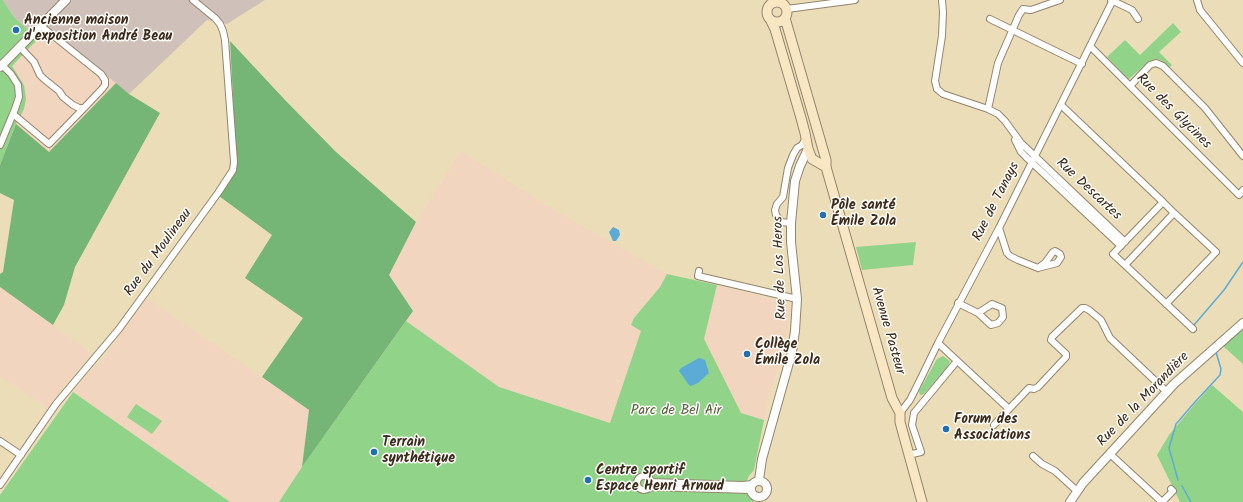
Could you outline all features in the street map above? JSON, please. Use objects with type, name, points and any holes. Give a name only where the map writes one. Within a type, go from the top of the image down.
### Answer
[{"type":"main road","points":[[771,21],[779,22],[786,14],[784,4],[774,1],[767,9],[767,16],[771,21],[787,69],[808,149],[812,159],[826,167]]},
{"type":"main road","name":"Avenue Pasteur","points":[[786,14],[826,160],[826,167],[892,398],[900,413],[900,422],[908,455],[922,502]]},
{"type":"street","points":[[0,145],[13,114],[18,97],[18,85],[11,74],[1,66],[66,0]]},
{"type":"street","name":"Rue du Moulineau","points":[[0,485],[56,404],[119,329],[213,200],[232,170],[234,162],[225,40],[223,31],[215,18],[193,0]]},
{"type":"street","name":"Rue du Moulineau","points":[[200,0],[203,7]]},
{"type":"street","points":[[786,14],[855,0]]},
{"type":"street","points":[[942,0],[942,36],[935,81],[937,89],[943,94],[988,109],[998,114],[1010,128]]},
{"type":"street","points":[[988,109],[998,63],[1019,15],[1023,9],[1031,10],[1060,0]]},
{"type":"street","points":[[1112,0],[1132,10],[1138,18]]},
{"type":"street","name":"Rue de Tanays","points":[[900,413],[913,394],[958,303],[999,228],[1031,162],[1082,64],[1112,0]]},
{"type":"street","points":[[1197,0],[1200,10],[1243,63]]},
{"type":"street","points":[[990,19],[1082,64]]},
{"type":"street","points":[[13,114],[49,144],[102,89],[105,84],[101,74],[41,26]]},
{"type":"street","name":"Rue des Glycines","points":[[1090,46],[1241,192]]},
{"type":"street","points":[[20,47],[34,62],[40,75],[44,79],[73,105],[78,108],[84,108]]},
{"type":"street","points":[[1130,86],[1150,65],[1156,63],[1163,66],[1205,108],[1243,156]]},
{"type":"street","points":[[1061,105],[1216,252],[1166,304]]},
{"type":"street","name":"Rue Descartes","points":[[1010,128],[1021,143],[1123,244]]},
{"type":"street","name":"Rue Descartes","points":[[1010,128],[1021,152],[1123,244]]},
{"type":"street","points":[[791,223],[782,222],[778,219],[775,210],[777,204],[783,197],[788,168],[797,148],[802,145],[808,134],[814,134],[820,141]]},
{"type":"street","name":"Rue de Los Heros","points":[[754,485],[792,352],[796,327],[797,299],[791,242],[791,223],[796,181],[800,166],[808,149]]},
{"type":"street","points":[[800,166],[804,163],[815,161]]},
{"type":"street","points":[[1163,202],[1113,254],[1192,329]]},
{"type":"street","points":[[1125,265],[1174,213]]},
{"type":"street","points":[[999,228],[1007,253],[1018,260],[1038,268]]},
{"type":"street","points":[[699,270],[698,276],[797,299]]},
{"type":"street","points":[[958,303],[978,313]]},
{"type":"street","points":[[994,425],[1029,388],[1034,389],[1038,387],[1066,357],[1066,354],[1051,340],[1052,337],[1082,308],[1089,310],[1101,320],[1110,338],[1167,392]]},
{"type":"street","name":"Rue de la Morandière","points":[[1070,502],[1077,491],[1174,384],[1243,323]]},
{"type":"street","points":[[938,343],[1009,408]]},
{"type":"street","points":[[908,455],[921,452],[912,425],[914,412],[957,361]]},
{"type":"street","points":[[0,441],[21,456]]},
{"type":"street","points":[[1110,454],[1162,502],[1172,491],[1171,489]]},
{"type":"street","points":[[1033,456],[1042,464],[1054,471],[1077,491]]},
{"type":"street","points":[[651,485],[754,485],[762,481],[766,485],[767,490],[765,498],[757,497],[753,494],[754,485]]},
{"type":"shaded area","points":[[3,0],[265,0],[227,24],[207,20],[129,94],[49,28],[38,39],[14,17]]},
{"type":"shaded area","points":[[49,28],[116,83],[49,152],[16,124],[24,109],[24,85],[12,66]]},
{"type":"shaded area","points":[[461,151],[547,206],[667,274],[660,287],[634,318],[631,325],[641,331],[610,423],[499,387],[406,321],[413,310],[389,275],[416,222]]},
{"type":"shaded area","name":"Collège Émile Zola","points":[[717,285],[784,302],[791,308],[782,360],[778,367],[766,406],[768,410],[764,420],[741,413],[704,339]]},
{"type":"shaded area","points":[[0,287],[92,354],[48,408],[0,376]]},
{"type":"shaded area","points":[[147,298],[309,410],[302,467],[279,502],[230,502],[73,392],[96,365],[98,366]]},
{"type":"green space","points":[[0,0],[3,0],[14,17],[38,39],[12,66],[24,85],[26,99],[24,109],[16,124],[0,165]]},
{"type":"green space","points":[[1173,23],[1181,32],[1159,52],[1172,65],[1170,67],[1161,60],[1152,60],[1129,79],[1107,57],[1125,40],[1140,55]]},
{"type":"green space","points":[[230,41],[336,152],[416,222],[389,275],[413,311],[302,467],[309,410],[262,377],[303,318],[245,278],[272,235],[219,196],[237,169]]},
{"type":"green space","points":[[116,83],[129,94],[160,113],[75,267],[64,305],[53,325],[0,287],[0,274],[3,272],[14,200],[0,193],[0,165],[16,124],[49,152]]},
{"type":"green space","points":[[916,242],[913,265],[862,270],[856,247]]},
{"type":"green space","name":"Parc de Bel Air","points":[[667,274],[717,285],[704,339],[741,413],[764,420],[754,470],[749,476],[744,487],[754,502],[279,502],[302,467],[406,321],[499,387],[610,423],[641,331],[631,325],[634,318],[660,287]]},
{"type":"green space","points":[[1243,328],[1243,364],[1223,346]]},
{"type":"green space","points":[[943,356],[950,361],[948,367],[924,394],[920,395],[919,391],[937,359]]},
{"type":"green space","points":[[1212,385],[1243,412],[1243,502],[1180,502],[1157,455],[1169,435]]},
{"type":"green space","points":[[73,392],[230,502],[0,502],[0,495]]},
{"type":"green space","points":[[136,404],[162,421],[152,434],[127,417]]},
{"type":"water","points":[[613,227],[619,230],[620,235],[616,241],[613,241],[609,232]]},
{"type":"water","points":[[699,358],[705,360],[709,373],[698,383],[691,386],[679,371],[681,368]]},
{"type":"waterway","points":[[1194,325],[1224,290],[1243,262]]},
{"type":"waterway","points":[[1178,480],[1169,448],[1176,424],[1220,375],[1221,369],[1216,352]]},
{"type":"waterway","points":[[1182,486],[1191,502]]},
{"type":"place","name":"Ancienne maison d'exposition André Beau","points":[[16,30]]},
{"type":"place","name":"Pôle santé Émile Zola","points":[[823,215]]},
{"type":"place","name":"Collège Émile Zola","points":[[747,354]]},
{"type":"place","name":"Forum des Associations","points":[[946,429]]},
{"type":"place","name":"Terrain synthétique","points":[[374,452]]},
{"type":"place","name":"Centre sportif Espace Henri Arnoud","points":[[588,480]]}]
